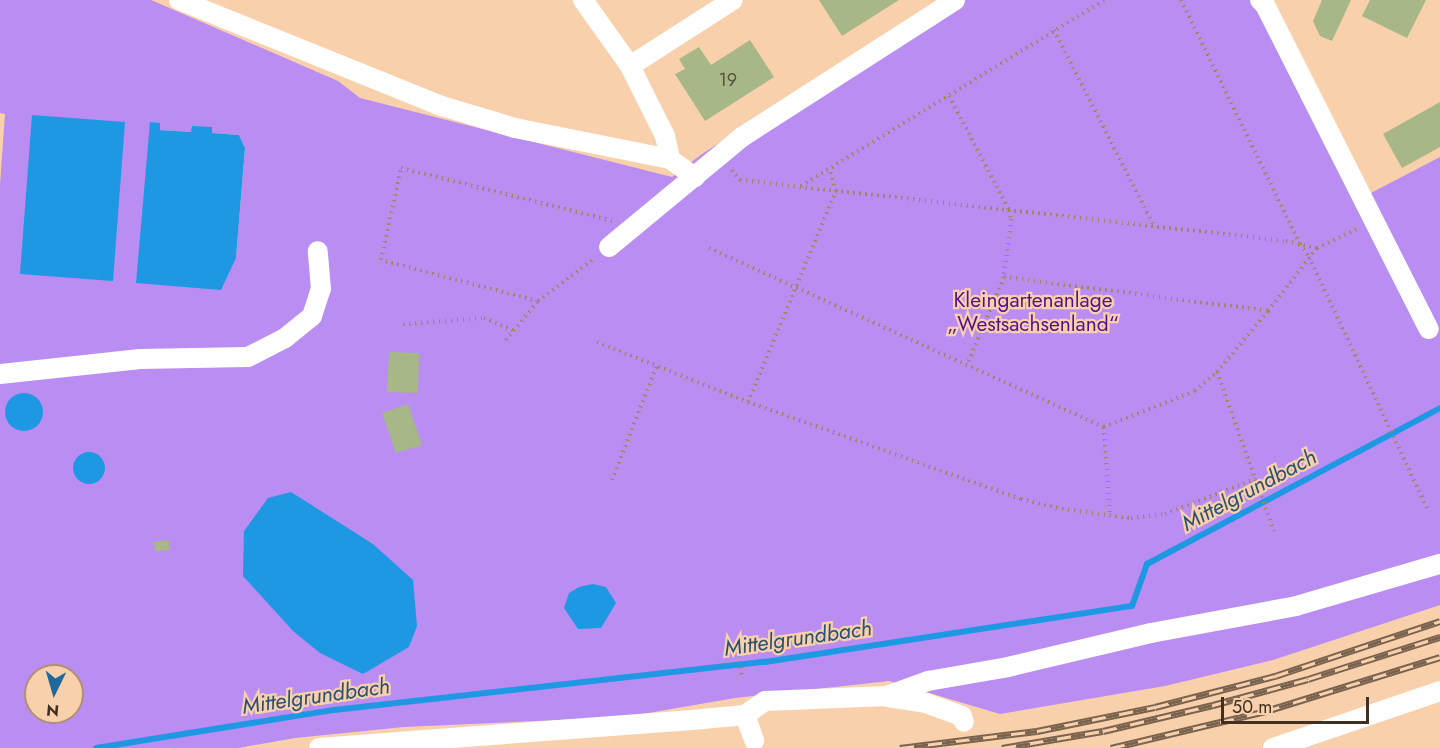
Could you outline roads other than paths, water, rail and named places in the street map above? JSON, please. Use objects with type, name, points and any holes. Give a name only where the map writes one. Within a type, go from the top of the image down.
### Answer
[{"type":"street","points":[[179,0],[442,106],[526,130],[670,159],[695,177]]},
{"type":"street","points":[[583,0],[630,66],[665,136],[670,159]]},
{"type":"street","points":[[630,66],[733,0]]},
{"type":"street","points":[[609,247],[742,137],[955,0]]},
{"type":"street","points":[[1260,0],[1265,5],[1429,329]]},
{"type":"street","points":[[0,374],[140,359],[248,357],[285,338],[312,316],[321,289],[318,251]]},
{"type":"street","points":[[887,696],[928,681],[1008,667],[1151,633],[1296,606],[1440,564]]},
{"type":"street","points":[[1274,748],[1440,692]]},
{"type":"street","points":[[319,748],[607,728],[745,715],[765,701],[887,696],[926,703],[962,716],[964,722]]},
{"type":"street","points":[[745,715],[754,740]]},
{"type":"water","points":[[32,115],[125,122],[113,281],[20,274]]},
{"type":"water","points":[[150,122],[160,123],[160,130],[191,132],[192,126],[212,127],[212,133],[239,135],[245,148],[236,258],[221,290],[136,283]]},
{"type":"water","points":[[24,393],[37,399],[43,412],[37,425],[24,431],[11,425],[5,412],[11,399]]},
{"type":"water","points":[[89,452],[101,456],[105,468],[101,480],[89,484],[77,480],[73,468],[77,456]]},
{"type":"water","points":[[291,492],[373,544],[413,580],[417,626],[409,647],[363,674],[320,653],[293,631],[243,576],[244,531],[268,498]]},
{"type":"water","points":[[593,584],[606,587],[616,603],[601,628],[578,629],[564,608],[569,593],[579,587]]},
{"type":"waterway","name":"Mittelgrundbach","points":[[96,748],[334,710],[765,662],[1132,606],[1147,564],[1440,408]]},
{"type":"railway","points":[[900,748],[1037,731],[1155,707],[1275,676],[1440,621]]},
{"type":"railway","points":[[1002,748],[1103,731],[1213,705],[1308,679],[1440,637]]},
{"type":"railway","points":[[1111,748],[1266,711],[1440,657]]},
{"type":"park label","name":"Kleingartenanlage „Westsachsenland“","points":[[1033,312]]}]
